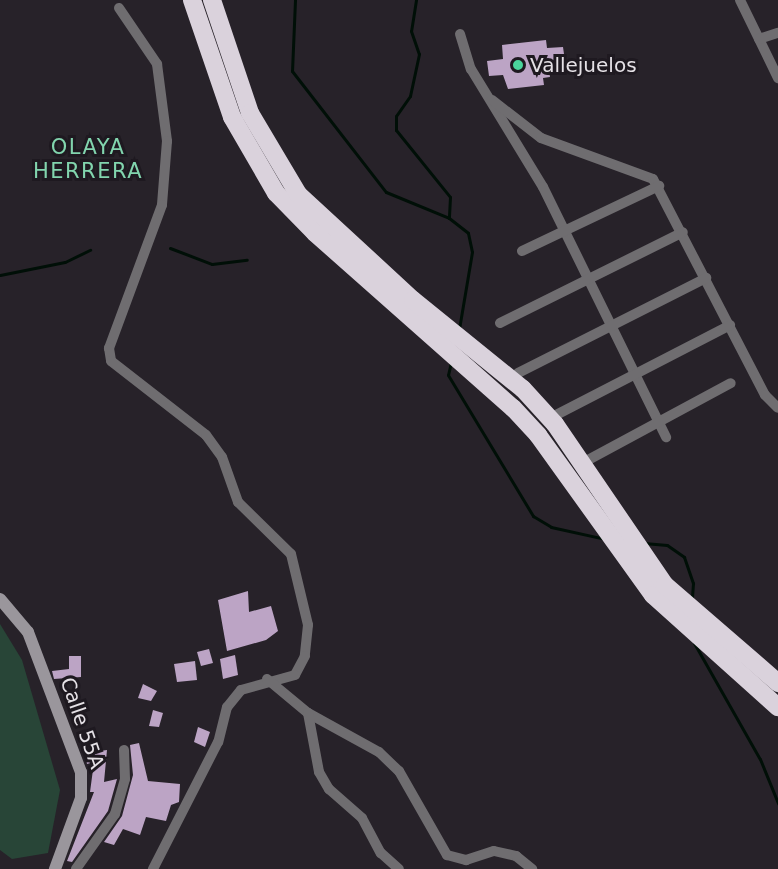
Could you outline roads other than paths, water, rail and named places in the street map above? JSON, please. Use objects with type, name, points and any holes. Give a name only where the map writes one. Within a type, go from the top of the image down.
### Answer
[{"type":"highway","points":[[192,0],[244,144],[276,193],[334,251],[408,303],[541,407],[666,585],[778,707]]},
{"type":"highway","points":[[212,0],[242,94],[280,168],[319,217],[408,303]]},
{"type":"highway","points":[[725,650],[778,683]]},
{"type":"street","points":[[740,0],[778,78]]},
{"type":"street","points":[[119,8],[157,64],[167,141],[162,205],[109,348],[111,362],[206,435],[222,458],[238,502],[291,554],[307,615],[305,656],[295,675],[267,680],[241,690],[227,707],[218,742],[153,869]]},
{"type":"street","points":[[759,39],[778,33]]},
{"type":"street","points":[[460,34],[471,69],[563,231],[666,437]]},
{"type":"street","points":[[489,98],[541,138],[643,172],[659,186],[765,395],[778,408]]},
{"type":"street","points":[[522,251],[659,186]]},
{"type":"street","points":[[500,323],[683,232]]},
{"type":"street","points":[[518,373],[706,278]]},
{"type":"street","points":[[556,415],[730,325]]},
{"type":"street","points":[[588,460],[657,420],[730,383]]},
{"type":"street","name":"Calle 55A","points":[[0,599],[33,641],[81,772],[81,798],[55,869]]},
{"type":"street","points":[[267,680],[308,713],[379,752],[399,771],[447,855],[467,864],[494,851],[516,856],[532,869]]},
{"type":"street","points":[[308,713],[319,772],[328,789],[362,818],[381,853],[399,869]]},
{"type":"street","points":[[76,869],[115,814],[125,779],[124,750]]},
{"type":"waterway","points":[[295,0],[292,71],[386,192],[449,218],[468,233],[472,252],[459,329]]},
{"type":"waterway","points":[[416,0],[411,31],[419,54],[410,96],[396,116],[396,130],[450,197],[449,218]]},
{"type":"waterway","points":[[170,248],[212,264],[247,260]]},
{"type":"waterway","points":[[0,275],[65,262],[90,250]]},
{"type":"waterway","points":[[451,362],[448,375],[533,516],[551,527],[605,539]]},
{"type":"waterway","points":[[644,543],[667,545],[684,557],[693,583],[692,598]]},
{"type":"waterway","points":[[694,643],[760,759],[778,803]]},
{"type":"place","name":"Vallejuelos","points":[[518,65]]},
{"type":"district","name":"OLAYA HERRERA","points":[[88,159]]}]
